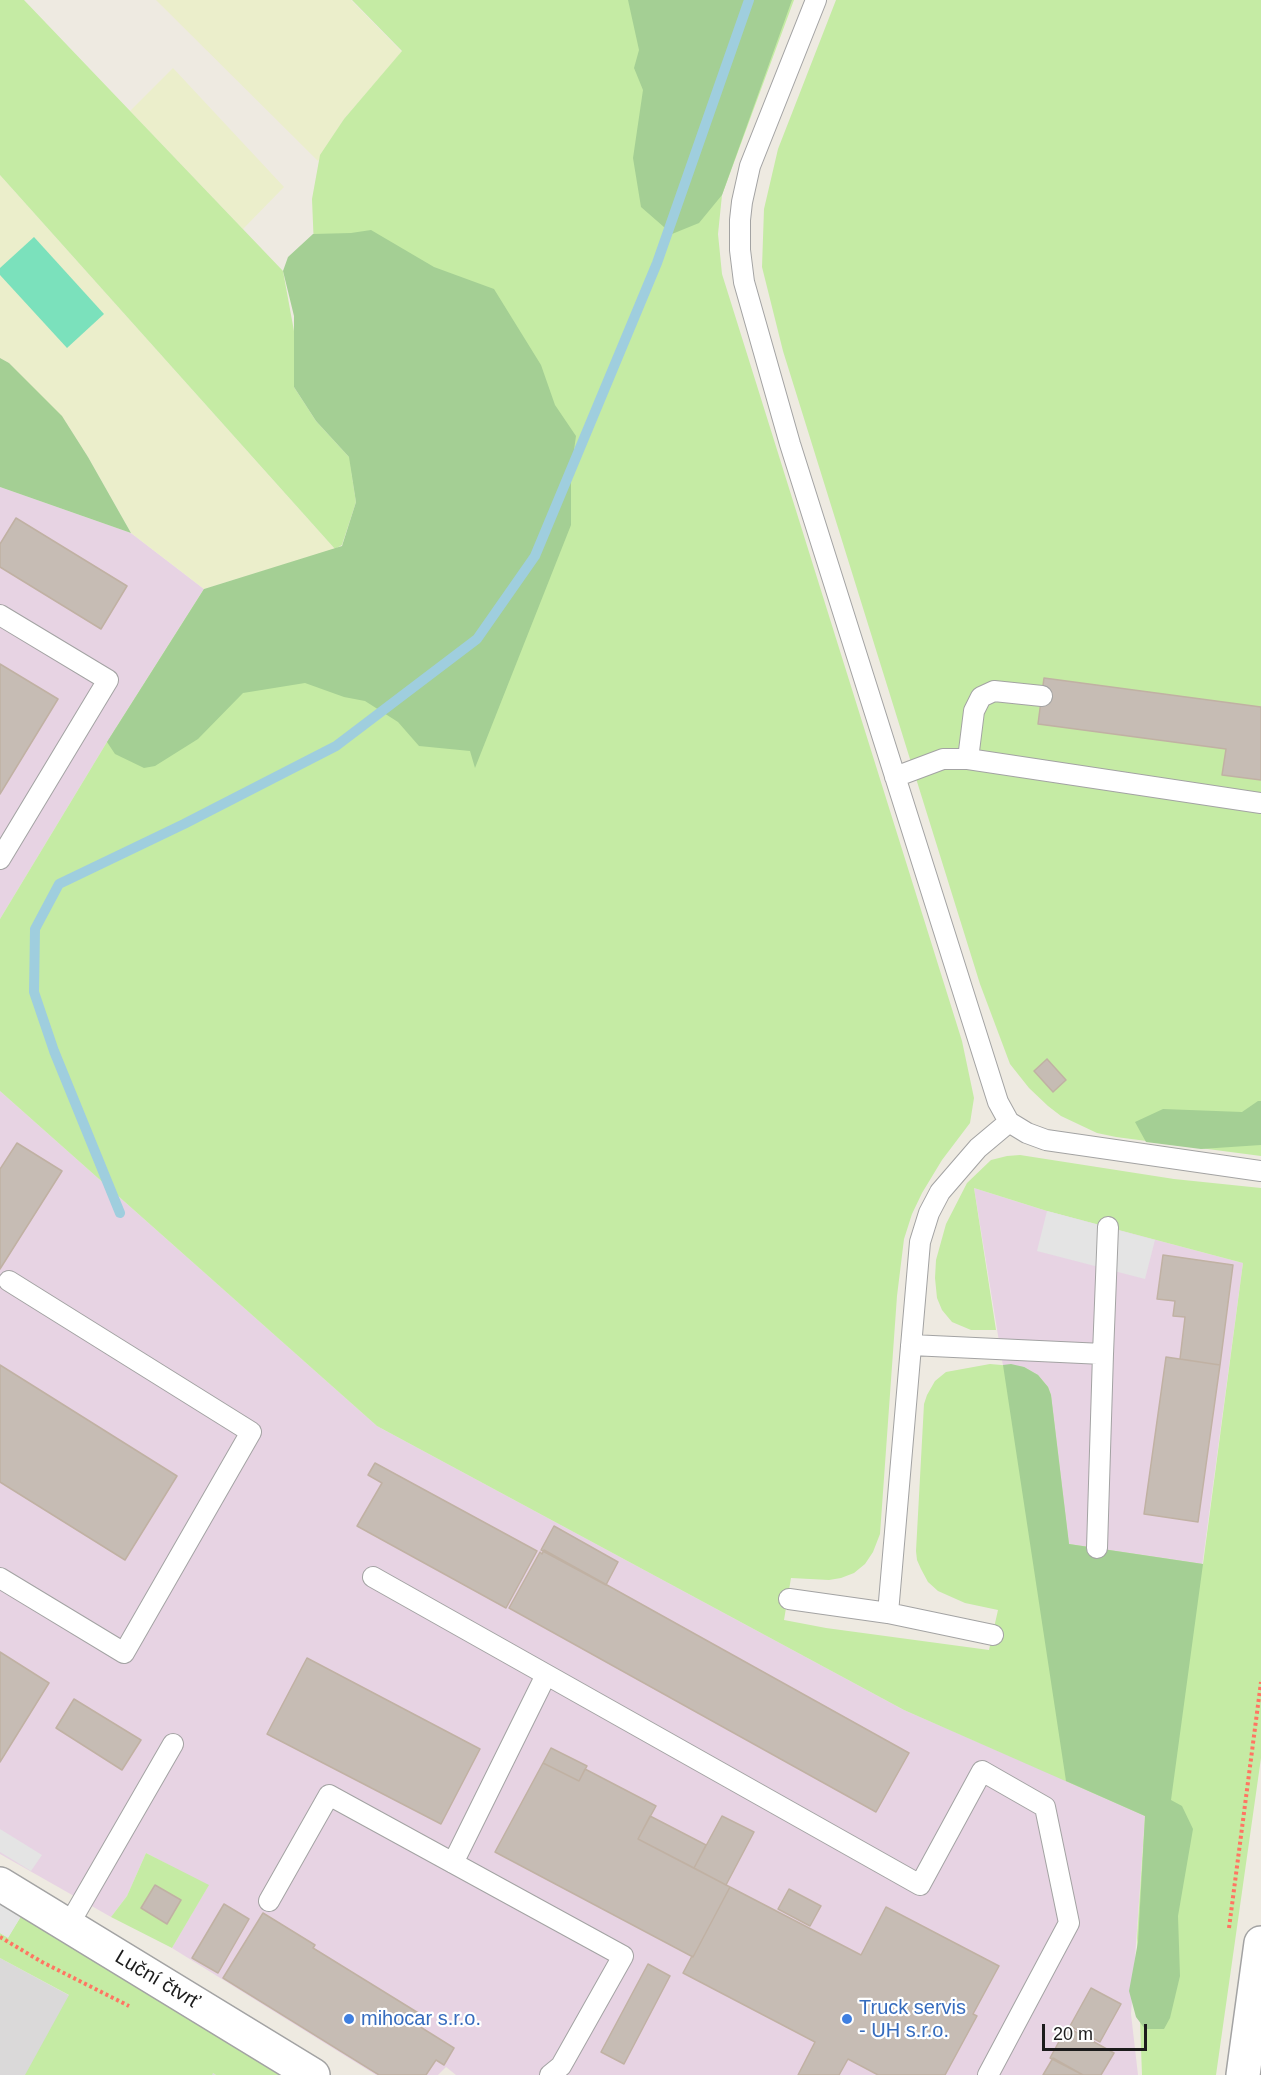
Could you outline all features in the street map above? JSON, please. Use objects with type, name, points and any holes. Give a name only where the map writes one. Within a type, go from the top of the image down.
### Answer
[{"type":"street","name":"Luční čtvrť","points":[[0,1884],[313,2075]]},
{"type":"street","points":[[1243,2075],[1261,1942]]},
{"type":"lane","points":[[816,0],[750,166],[742,202],[740,250],[744,282],[790,444],[998,1102],[1009,1122],[1027,1133],[1046,1140],[1261,1170]]},
{"type":"lane","points":[[0,615],[108,680],[0,859]]},
{"type":"lane","points":[[968,759],[974,711],[981,697],[994,691],[1042,696]]},
{"type":"lane","points":[[895,777],[943,759],[968,759],[1261,803]]},
{"type":"lane","points":[[888,1613],[920,1242],[929,1213],[940,1192],[978,1148],[1009,1122]]},
{"type":"lane","points":[[1096,1548],[1108,1227]]},
{"type":"lane","points":[[0,1578],[124,1653],[251,1432],[9,1281]]},
{"type":"lane","points":[[911,1345],[1103,1354]]},
{"type":"lane","points":[[373,1577],[920,1885],[982,1771],[1045,1807],[1069,1923],[988,2075]]},
{"type":"lane","points":[[789,1599],[888,1613],[993,1635]]},
{"type":"lane","points":[[453,1863],[546,1675]]},
{"type":"lane","points":[[68,1926],[173,1744]]},
{"type":"lane","points":[[269,1901],[329,1795],[623,1956],[562,2072]]},
{"type":"path","points":[[1228,1936],[1261,1682]]},
{"type":"shaded area","points":[[0,487],[131,533],[204,589],[107,742],[0,919]]},
{"type":"shaded area","points":[[0,1091],[377,1426],[904,1710],[1065,1780],[1011,1415],[974,1188],[1047,1211],[1243,1263],[1167,1826],[1145,1817],[1131,2014],[1138,2075],[456,2075],[446,2067],[438,2075],[376,2075],[172,1948],[208,1886],[146,1853],[127,1896],[111,1917],[0,1854]]},
{"type":"shaded area","points":[[1047,1211],[1155,1240],[1145,1279],[1037,1251]]},
{"type":"shaded area","points":[[0,1829],[42,1855],[31,1871],[0,1852]]},
{"type":"shaded area","points":[[0,1899],[23,1913],[8,1938],[0,1933]]},
{"type":"shaded area","points":[[0,1958],[213,2073],[216,2075],[0,2075]]},
{"type":"green space","points":[[0,0],[24,0],[283,271],[296,342],[294,387],[316,421],[349,457],[356,502],[342,545],[335,549],[0,175]]},
{"type":"green space","points":[[156,0],[351,0],[402,52],[344,119],[318,161]]},
{"type":"green space","points":[[352,0],[794,0],[722,195],[718,234],[722,274],[962,1041],[974,1098],[970,1123],[942,1160],[922,1193],[904,1239],[897,1296],[880,1534],[865,1564],[854,1573],[829,1580],[791,1578],[784,1620],[826,1628],[989,1650],[998,1610],[965,1603],[938,1591],[928,1582],[917,1560],[916,1551],[924,1404],[927,1395],[935,1381],[946,1372],[990,1364],[1024,1367],[1038,1375],[1048,1387],[1051,1395],[1069,1544],[1203,1564],[1243,1263],[1047,1211],[974,1188],[996,1330],[971,1330],[952,1322],[942,1310],[937,1298],[936,1260],[946,1224],[967,1183],[991,1160],[1007,1156],[1020,1155],[1174,1179],[1261,1188],[1261,1758],[1216,2075],[1142,2075],[1137,1938],[1145,1816],[904,1710],[377,1426],[0,1091],[0,919],[107,742],[204,589],[276,588],[364,547],[314,248],[312,199],[320,155],[344,119],[402,51]]},
{"type":"green space","points":[[628,0],[792,0],[722,195],[699,223],[672,234],[641,207],[633,158],[643,90],[634,68],[639,50]]},
{"type":"green space","points":[[836,0],[1261,0],[1261,1156],[1116,1137],[1097,1133],[1061,1116],[1029,1088],[1010,1064],[980,984],[783,351],[762,267],[764,209],[778,149]]},
{"type":"green space","points":[[173,68],[284,187],[243,229],[130,111]]},
{"type":"green space","points":[[0,175],[335,549],[204,589],[131,533],[65,421],[9,363],[0,358]]},
{"type":"green space","points":[[371,230],[434,267],[494,289],[541,365],[555,405],[576,436],[571,471],[571,525],[475,768],[470,751],[419,746],[398,722],[365,701],[344,697],[305,683],[243,693],[198,739],[155,766],[144,768],[115,754],[107,742],[204,589],[342,546],[356,502],[349,457],[316,421],[294,387],[294,316],[283,271],[288,257],[313,234]]},
{"type":"green space","points":[[34,237],[104,314],[67,348],[0,275],[0,268]]},
{"type":"green space","points":[[0,358],[9,363],[62,416],[131,533],[0,487]]},
{"type":"green space","points":[[1261,1101],[1261,1145],[1201,1149],[1146,1142],[1135,1122],[1163,1109],[1242,1112]]},
{"type":"green space","points":[[1003,1365],[1024,1367],[1038,1375],[1048,1387],[1051,1395],[1069,1544],[1203,1564],[1171,1800],[1182,1806],[1193,1829],[1178,1916],[1180,1976],[1170,2018],[1164,2029],[1145,2029],[1136,2017],[1129,1991],[1138,1942],[1145,1816],[1066,1781]]},
{"type":"green space","points":[[146,1853],[209,1885],[172,1948],[111,1917],[127,1896]]},
{"type":"green space","points":[[23,1913],[281,2075],[216,2075],[213,2073],[212,2075],[25,2075],[69,1995],[0,1958],[0,1933],[8,1937]]},
{"type":"building","points":[[16,518],[127,586],[101,629],[0,567],[0,544]]},
{"type":"building","points":[[0,664],[58,699],[0,794]]},
{"type":"building","points":[[1044,678],[1261,707],[1261,780],[1222,775],[1226,749],[1038,724]]},
{"type":"building","points":[[1047,1059],[1066,1080],[1053,1092],[1034,1071]]},
{"type":"building","points":[[17,1143],[62,1171],[0,1269],[0,1169]]},
{"type":"building","points":[[1163,1255],[1233,1265],[1220,1365],[1180,1359],[1185,1317],[1173,1316],[1175,1301],[1157,1299]]},
{"type":"building","points":[[1166,1357],[1220,1365],[1198,1522],[1144,1514]]},
{"type":"building","points":[[0,1365],[177,1476],[125,1560],[0,1482]]},
{"type":"building","points":[[375,1463],[537,1551],[506,1608],[357,1526],[382,1483],[368,1475]]},
{"type":"building","points":[[554,1526],[618,1562],[606,1585],[541,1550]]},
{"type":"building","points":[[544,1550],[909,1753],[876,1812],[509,1608],[540,1552],[542,1554]]},
{"type":"building","points":[[0,1652],[49,1683],[0,1762]]},
{"type":"building","points":[[307,1658],[480,1749],[441,1824],[267,1734]]},
{"type":"building","points":[[74,1699],[141,1740],[122,1770],[56,1728]]},
{"type":"building","points":[[551,1748],[587,1766],[579,1781],[543,1763]]},
{"type":"building","points":[[543,1763],[579,1781],[585,1769],[656,1806],[638,1839],[730,1887],[693,1957],[495,1852]]},
{"type":"building","points":[[650,1816],[706,1845],[694,1868],[638,1839]]},
{"type":"building","points":[[722,1816],[754,1832],[726,1885],[694,1868]]},
{"type":"building","points":[[155,1885],[181,1900],[167,1924],[141,1908]]},
{"type":"building","points":[[730,1887],[861,1955],[886,1907],[999,1966],[973,2014],[977,2016],[945,2075],[878,2075],[848,2059],[839,2075],[798,2075],[815,2042],[683,1973]]},
{"type":"building","points":[[789,1889],[821,1906],[810,1926],[778,1909]]},
{"type":"building","points":[[224,1904],[249,1919],[218,1973],[192,1958]]},
{"type":"building","points":[[263,1913],[315,1945],[313,1948],[420,2014],[414,2023],[454,2048],[444,2065],[436,2060],[426,2075],[379,2075],[223,1978]]},
{"type":"building","points":[[648,1964],[670,1976],[624,2064],[601,2052]]},
{"type":"building","points":[[1091,1988],[1121,2004],[1100,2042],[1070,2026]]},
{"type":"building","points":[[1067,2027],[1114,2053],[1101,2075],[1083,2075],[1050,2058]]},
{"type":"building","points":[[1053,2058],[1083,2075],[1043,2075]]},
{"type":"waterway","points":[[120,1213],[54,1051],[34,992],[35,929],[59,884],[184,824],[336,746],[477,639],[535,556],[657,263],[749,0]]},
{"type":"place","name":"mihocar s.r.o.","points":[[349,2019]]},
{"type":"place","name":"Truck servis - UH s.r.o.","points":[[847,2019]]}]
